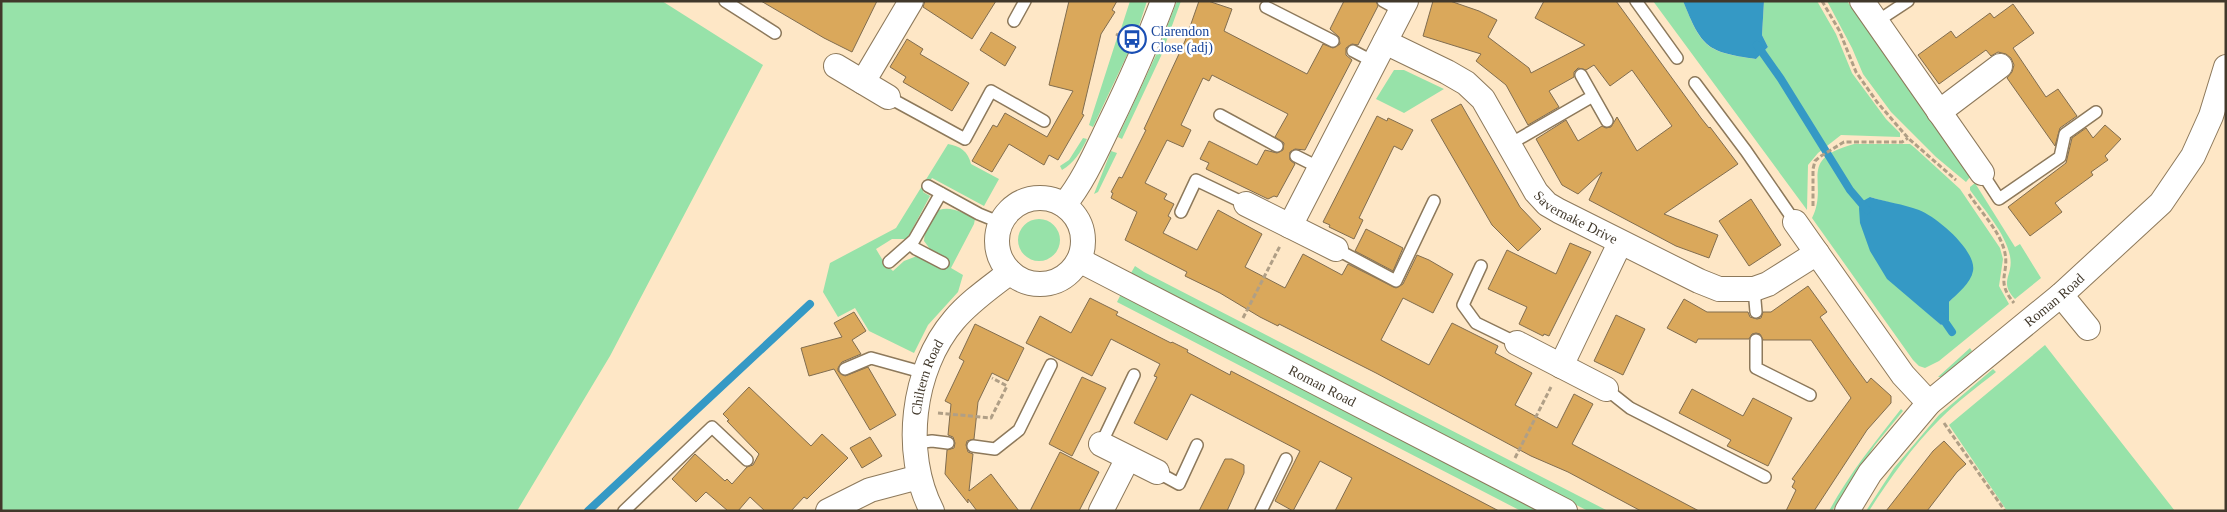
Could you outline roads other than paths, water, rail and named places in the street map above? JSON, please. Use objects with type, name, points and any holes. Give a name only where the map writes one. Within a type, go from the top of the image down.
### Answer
[{"type":"street","points":[[863,82],[912,1]]},
{"type":"street","points":[[1064,205],[1074,192],[1103,138],[1135,70],[1163,1]]},
{"type":"street","points":[[1862,1],[1939,112],[1973,181]]},
{"type":"street","points":[[1290,226],[1380,52],[1397,4]]},
{"type":"street","name":"Savernake Drive","points":[[1380,52],[1466,83],[1483,99],[1536,192],[1548,204],[1620,243],[1719,289],[1755,301],[1768,284],[1817,253]]},
{"type":"street","points":[[836,66],[888,97]]},
{"type":"street","points":[[1939,112],[2000,66]]},
{"type":"street","name":"Roman Road","points":[[1847,511],[1870,473],[1929,403],[2062,295],[2161,202],[2194,156],[2211,116],[2226,67]]},
{"type":"street","points":[[1037,198],[1051,200],[1064,205],[1074,214],[1080,225],[1083,237],[1079,260],[1070,273],[1059,280],[1046,284],[1033,284],[1020,280],[1001,261],[997,247],[997,233],[1001,223],[1011,209],[1023,202],[1037,198]]},
{"type":"street","points":[[1246,204],[1336,249]]},
{"type":"street","points":[[1795,222],[1903,375],[1929,403]]},
{"type":"street","points":[[1561,366],[1620,243]]},
{"type":"street","name":"Roman Road","points":[[1079,260],[1565,511]]},
{"type":"street","name":"Chiltern Road","points":[[932,511],[919,477],[914,443],[915,411],[925,374],[933,355],[954,320],[1010,272]]},
{"type":"street","points":[[2062,295],[2088,328]]},
{"type":"street","points":[[1517,343],[1606,389]]},
{"type":"street","points":[[1101,444],[1157,472]]},
{"type":"street","points":[[1101,511],[1128,458]]},
{"type":"street","points":[[828,511],[870,490],[919,477]]},
{"type":"lane","points":[[725,1],[775,33]]},
{"type":"lane","points":[[1014,21],[1025,1]]},
{"type":"lane","points":[[1636,1],[1677,58]]},
{"type":"lane","points":[[1876,22],[1908,1]]},
{"type":"lane","points":[[1266,7],[1333,41]]},
{"type":"lane","points":[[1353,51],[1380,52]]},
{"type":"lane","points":[[1581,75],[1607,121]]},
{"type":"lane","points":[[1695,82],[1795,222]]},
{"type":"lane","points":[[888,97],[965,139],[991,91],[1044,120]]},
{"type":"lane","points":[[1510,144],[1593,96]]},
{"type":"lane","points":[[1973,181],[1999,199],[2060,157],[2065,134],[2096,112]]},
{"type":"lane","points":[[1220,115],[1277,146]]},
{"type":"lane","points":[[1296,156],[1320,168]]},
{"type":"lane","points":[[1180,212],[1196,180],[1246,204]]},
{"type":"lane","points":[[928,186],[979,214],[1001,223]]},
{"type":"lane","points":[[889,262],[910,244],[941,193]]},
{"type":"lane","points":[[1336,249],[1396,280],[1434,201]]},
{"type":"lane","points":[[910,244],[943,263]]},
{"type":"lane","points":[[1481,266],[1463,305],[1476,323],[1517,343]]},
{"type":"lane","points":[[1756,340],[1756,368],[1810,395]]},
{"type":"lane","points":[[845,370],[871,358],[925,374]]},
{"type":"lane","points":[[973,446],[995,449],[1019,430],[1051,365]]},
{"type":"lane","points":[[1101,444],[1134,375]]},
{"type":"lane","points":[[1606,389],[1630,408],[1765,477]]},
{"type":"lane","points":[[624,511],[712,427],[747,460]]},
{"type":"lane","points":[[914,443],[932,441],[948,443]]},
{"type":"lane","points":[[1157,472],[1179,484],[1197,445]]},
{"type":"lane","points":[[1261,511],[1286,459]]},
{"type":"water","points":[[1683,1],[1764,1],[1762,35],[1768,47],[1756,59],[1716,50],[1702,38]]},
{"type":"water","points":[[1870,197],[1913,208],[1927,214],[1945,227],[1969,254],[1973,263],[1972,275],[1970,280],[1949,302],[1949,320],[1941,325],[1887,279],[1870,251],[1860,223],[1859,208],[1861,202]]},
{"type":"waterway","points":[[1757,45],[1781,79],[1850,190],[1867,210]]},
{"type":"waterway","points":[[588,511],[810,304]]},
{"type":"waterway","points":[[1941,316],[1952,332]]},
{"type":"place","name":"Clarendon Close (adj)","points":[[1132,39]]}]
